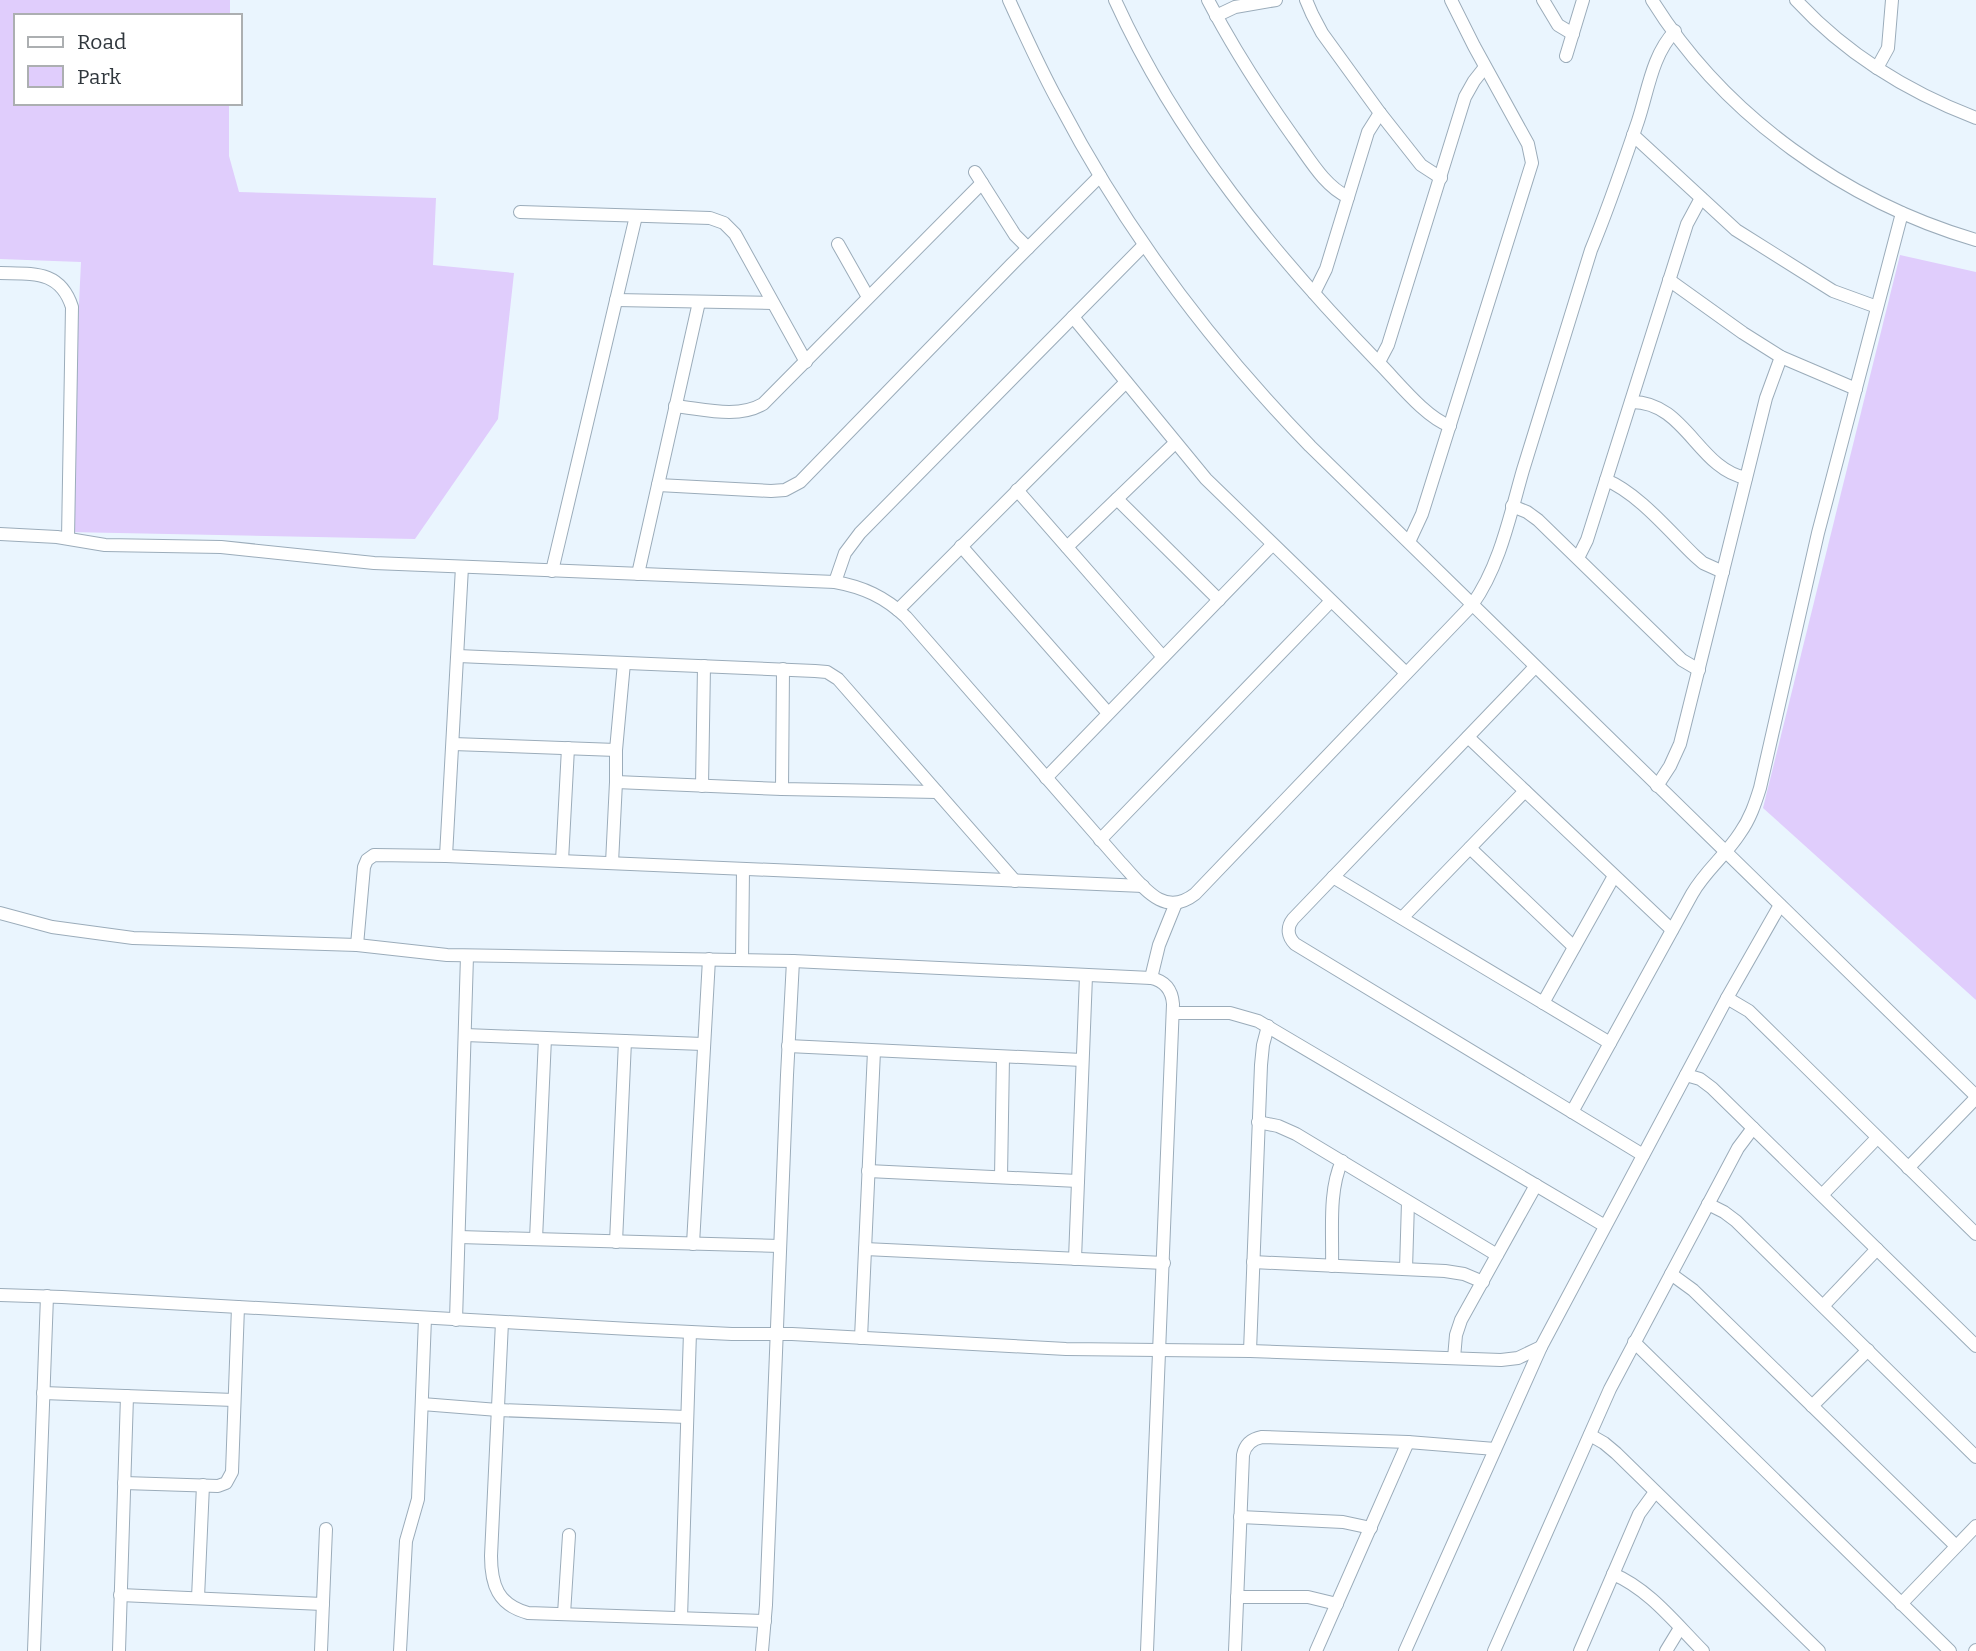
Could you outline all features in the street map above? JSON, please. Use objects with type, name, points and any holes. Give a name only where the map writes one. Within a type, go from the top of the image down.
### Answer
[{"type":"street","points":[[1009,0],[1053,93],[1100,176],[1144,245],[1204,327],[1255,388],[1310,446],[1976,1098],[1908,1168]]},
{"type":"street","points":[[1115,0],[1166,96],[1210,164],[1253,221],[1314,293],[1379,362],[1432,416],[1450,426]]},
{"type":"street","points":[[1208,0],[1251,76],[1301,147],[1329,183],[1348,197]]},
{"type":"street","points":[[1216,16],[1231,9],[1276,0]]},
{"type":"street","points":[[1306,0],[1322,33],[1380,113],[1421,164],[1441,178]]},
{"type":"street","points":[[1409,542],[1422,514],[1532,163],[1528,144],[1451,0]]},
{"type":"street","points":[[1543,0],[1554,20],[1562,29],[1573,34]]},
{"type":"street","points":[[1566,56],[1583,0]]},
{"type":"street","points":[[1652,0],[1686,47],[1722,88],[1782,141],[1850,187],[1932,225],[1976,240]]},
{"type":"street","points":[[1796,0],[1836,38],[1877,68],[1933,100],[1976,118]]},
{"type":"street","points":[[1877,68],[1888,48],[1892,0]]},
{"type":"street","points":[[0,534],[68,538],[105,545],[214,546],[344,561],[835,582],[870,592],[898,610],[1143,886],[1157,899],[1167,903],[1184,901],[1195,894],[1472,605],[1485,585],[1492,570],[1591,250],[1603,225],[1657,59],[1664,44],[1675,31]]},
{"type":"street","points":[[1379,362],[1388,345],[1465,97],[1485,66]]},
{"type":"street","points":[[1314,293],[1326,269],[1368,132],[1380,113]]},
{"type":"street","points":[[1633,135],[1736,230],[1818,283],[1877,307]]},
{"type":"street","points":[[658,485],[771,491],[785,490],[795,485],[1100,176]]},
{"type":"street","points":[[676,406],[729,412],[748,411],[770,399],[979,178],[1015,235],[1028,248]]},
{"type":"street","points":[[1578,558],[1587,540],[1690,217],[1701,198]]},
{"type":"street","points":[[520,212],[710,218],[724,223],[735,234],[806,362]]},
{"type":"street","points":[[1572,1112],[1699,883],[1744,827],[1757,798],[1818,533],[1902,212]]},
{"type":"street","points":[[552,571],[636,216]]},
{"type":"street","points":[[838,244],[868,296]]},
{"type":"street","points":[[835,582],[845,553],[860,533],[1144,245]]},
{"type":"street","points":[[0,273],[47,276],[63,289],[72,307],[68,538]]},
{"type":"street","points":[[1670,280],[1781,357],[1856,389]]},
{"type":"street","points":[[616,300],[772,303]]},
{"type":"street","points":[[638,575],[699,302]]},
{"type":"street","points":[[1073,317],[1175,443],[1227,501],[1406,673]]},
{"type":"street","points":[[1657,786],[1680,744],[1768,391],[1781,357]]},
{"type":"street","points":[[898,610],[1126,382]]},
{"type":"street","points":[[1631,402],[1651,404],[1663,410],[1721,466],[1732,474],[1746,478]]},
{"type":"street","points":[[1067,547],[1175,443]]},
{"type":"street","points":[[1606,480],[1632,495],[1703,563],[1723,572]]},
{"type":"street","points":[[1017,490],[1163,657]]},
{"type":"street","points":[[1117,499],[1219,600]]},
{"type":"street","points":[[1512,506],[1533,516],[1682,660],[1699,670]]},
{"type":"street","points":[[1046,778],[1272,545]]},
{"type":"street","points":[[961,546],[1108,713]]},
{"type":"street","points":[[446,856],[462,567]]},
{"type":"street","points":[[1100,840],[1331,601]]},
{"type":"street","points":[[458,656],[827,673],[838,679],[1015,880]]},
{"type":"street","points":[[612,863],[616,750],[624,663]]},
{"type":"street","points":[[702,786],[704,666]]},
{"type":"street","points":[[1535,667],[1290,922],[1289,934],[1295,944],[1643,1156]]},
{"type":"street","points":[[782,789],[783,669]]},
{"type":"street","points":[[1468,737],[1672,930]]},
{"type":"street","points":[[453,744],[616,750]]},
{"type":"street","points":[[562,861],[568,748]]},
{"type":"street","points":[[616,782],[937,792]]},
{"type":"street","points":[[1402,918],[1525,791]]},
{"type":"street","points":[[1470,848],[1574,947]]},
{"type":"street","points":[[357,945],[361,881],[369,856],[374,855],[1143,886]]},
{"type":"street","points":[[742,960],[743,869]]},
{"type":"street","points":[[1544,1003],[1614,876]]},
{"type":"street","points":[[1333,877],[1610,1043]]},
{"type":"street","points":[[1151,978],[1164,928],[1176,903]]},
{"type":"street","points":[[1405,1651],[1541,1347],[1727,998],[1780,905]]},
{"type":"street","points":[[0,913],[52,928],[122,937],[357,945],[467,956],[793,961],[1151,978],[1163,983],[1170,990],[1173,1013],[1147,1651]]},
{"type":"street","points":[[456,1320],[467,956]]},
{"type":"street","points":[[693,1244],[709,960]]},
{"type":"street","points":[[762,1651],[793,961]]},
{"type":"street","points":[[1075,1259],[1086,976]]},
{"type":"street","points":[[1727,998],[1749,1011],[1976,1234]]},
{"type":"street","points":[[1173,1013],[1239,1014],[1268,1026],[1605,1226]]},
{"type":"street","points":[[1250,1351],[1261,1055],[1268,1026]]},
{"type":"street","points":[[465,1035],[703,1044]]},
{"type":"street","points":[[536,1239],[545,1038]]},
{"type":"street","points":[[616,1242],[625,1041]]},
{"type":"street","points":[[788,1046],[1082,1060]]},
{"type":"street","points":[[861,1338],[874,1051]]},
{"type":"street","points":[[1001,1177],[1003,1056]]},
{"type":"street","points":[[1686,1074],[1706,1083],[1976,1346]]},
{"type":"street","points":[[1258,1122],[1288,1130],[1497,1255]]},
{"type":"street","points":[[1494,1651],[1610,1389],[1738,1148],[1753,1128]]},
{"type":"street","points":[[1822,1195],[1877,1138]]},
{"type":"street","points":[[1332,1266],[1334,1191],[1342,1161]]},
{"type":"street","points":[[869,1171],[1078,1181]]},
{"type":"street","points":[[1454,1358],[1458,1328],[1536,1185]]},
{"type":"street","points":[[1406,1269],[1408,1202]]},
{"type":"street","points":[[1708,1204],[1737,1221],[1976,1457]]},
{"type":"street","points":[[459,1237],[780,1246]]},
{"type":"street","points":[[865,1249],[1164,1263]]},
{"type":"street","points":[[1823,1306],[1877,1249]]},
{"type":"street","points":[[1253,1262],[1455,1272],[1483,1282]]},
{"type":"street","points":[[1671,1275],[1693,1290],[1956,1546]]},
{"type":"street","points":[[0,1295],[1066,1349],[1250,1351],[1510,1360],[1526,1356],[1541,1347]]},
{"type":"street","points":[[34,1651],[47,1296]]},
{"type":"street","points":[[124,1483],[222,1485],[231,1476],[238,1307]]},
{"type":"street","points":[[400,1651],[406,1541],[418,1499],[425,1318]]},
{"type":"street","points":[[502,1322],[491,1556],[493,1582],[500,1597],[520,1611],[765,1621]]},
{"type":"street","points":[[681,1618],[690,1332]]},
{"type":"street","points":[[1634,1342],[1950,1651]]},
{"type":"street","points":[[1812,1406],[1868,1350]]},
{"type":"street","points":[[43,1393],[234,1400]]},
{"type":"street","points":[[118,1651],[127,1396]]},
{"type":"street","points":[[422,1404],[498,1410],[687,1417]]},
{"type":"street","points":[[1590,1435],[1611,1447],[1819,1651]]},
{"type":"street","points":[[1235,1651],[1242,1455],[1247,1444],[1262,1437],[1408,1443],[1495,1450]]},
{"type":"street","points":[[1316,1651],[1408,1443]]},
{"type":"street","points":[[198,1598],[203,1485]]},
{"type":"street","points":[[1580,1651],[1639,1514],[1655,1492]]},
{"type":"street","points":[[1240,1517],[1350,1522],[1370,1528]]},
{"type":"street","points":[[1901,1604],[1976,1526]]},
{"type":"street","points":[[321,1651],[326,1529]]},
{"type":"street","points":[[564,1614],[569,1535]]},
{"type":"street","points":[[1613,1574],[1642,1591],[1703,1651]]},
{"type":"street","points":[[120,1595],[323,1604]]},
{"type":"street","points":[[1237,1597],[1308,1597],[1337,1604]]},
{"type":"street","points":[[1666,1651],[1680,1628]]},
{"type":"green space","points":[[0,0],[230,0],[230,14],[14,14],[14,105],[229,105],[229,156],[239,192],[436,198],[433,265],[514,273],[498,419],[415,539],[68,532],[81,262],[0,259]]},
{"type":"green space","points":[[1900,255],[1976,272],[1976,1000],[1763,808]]}]
